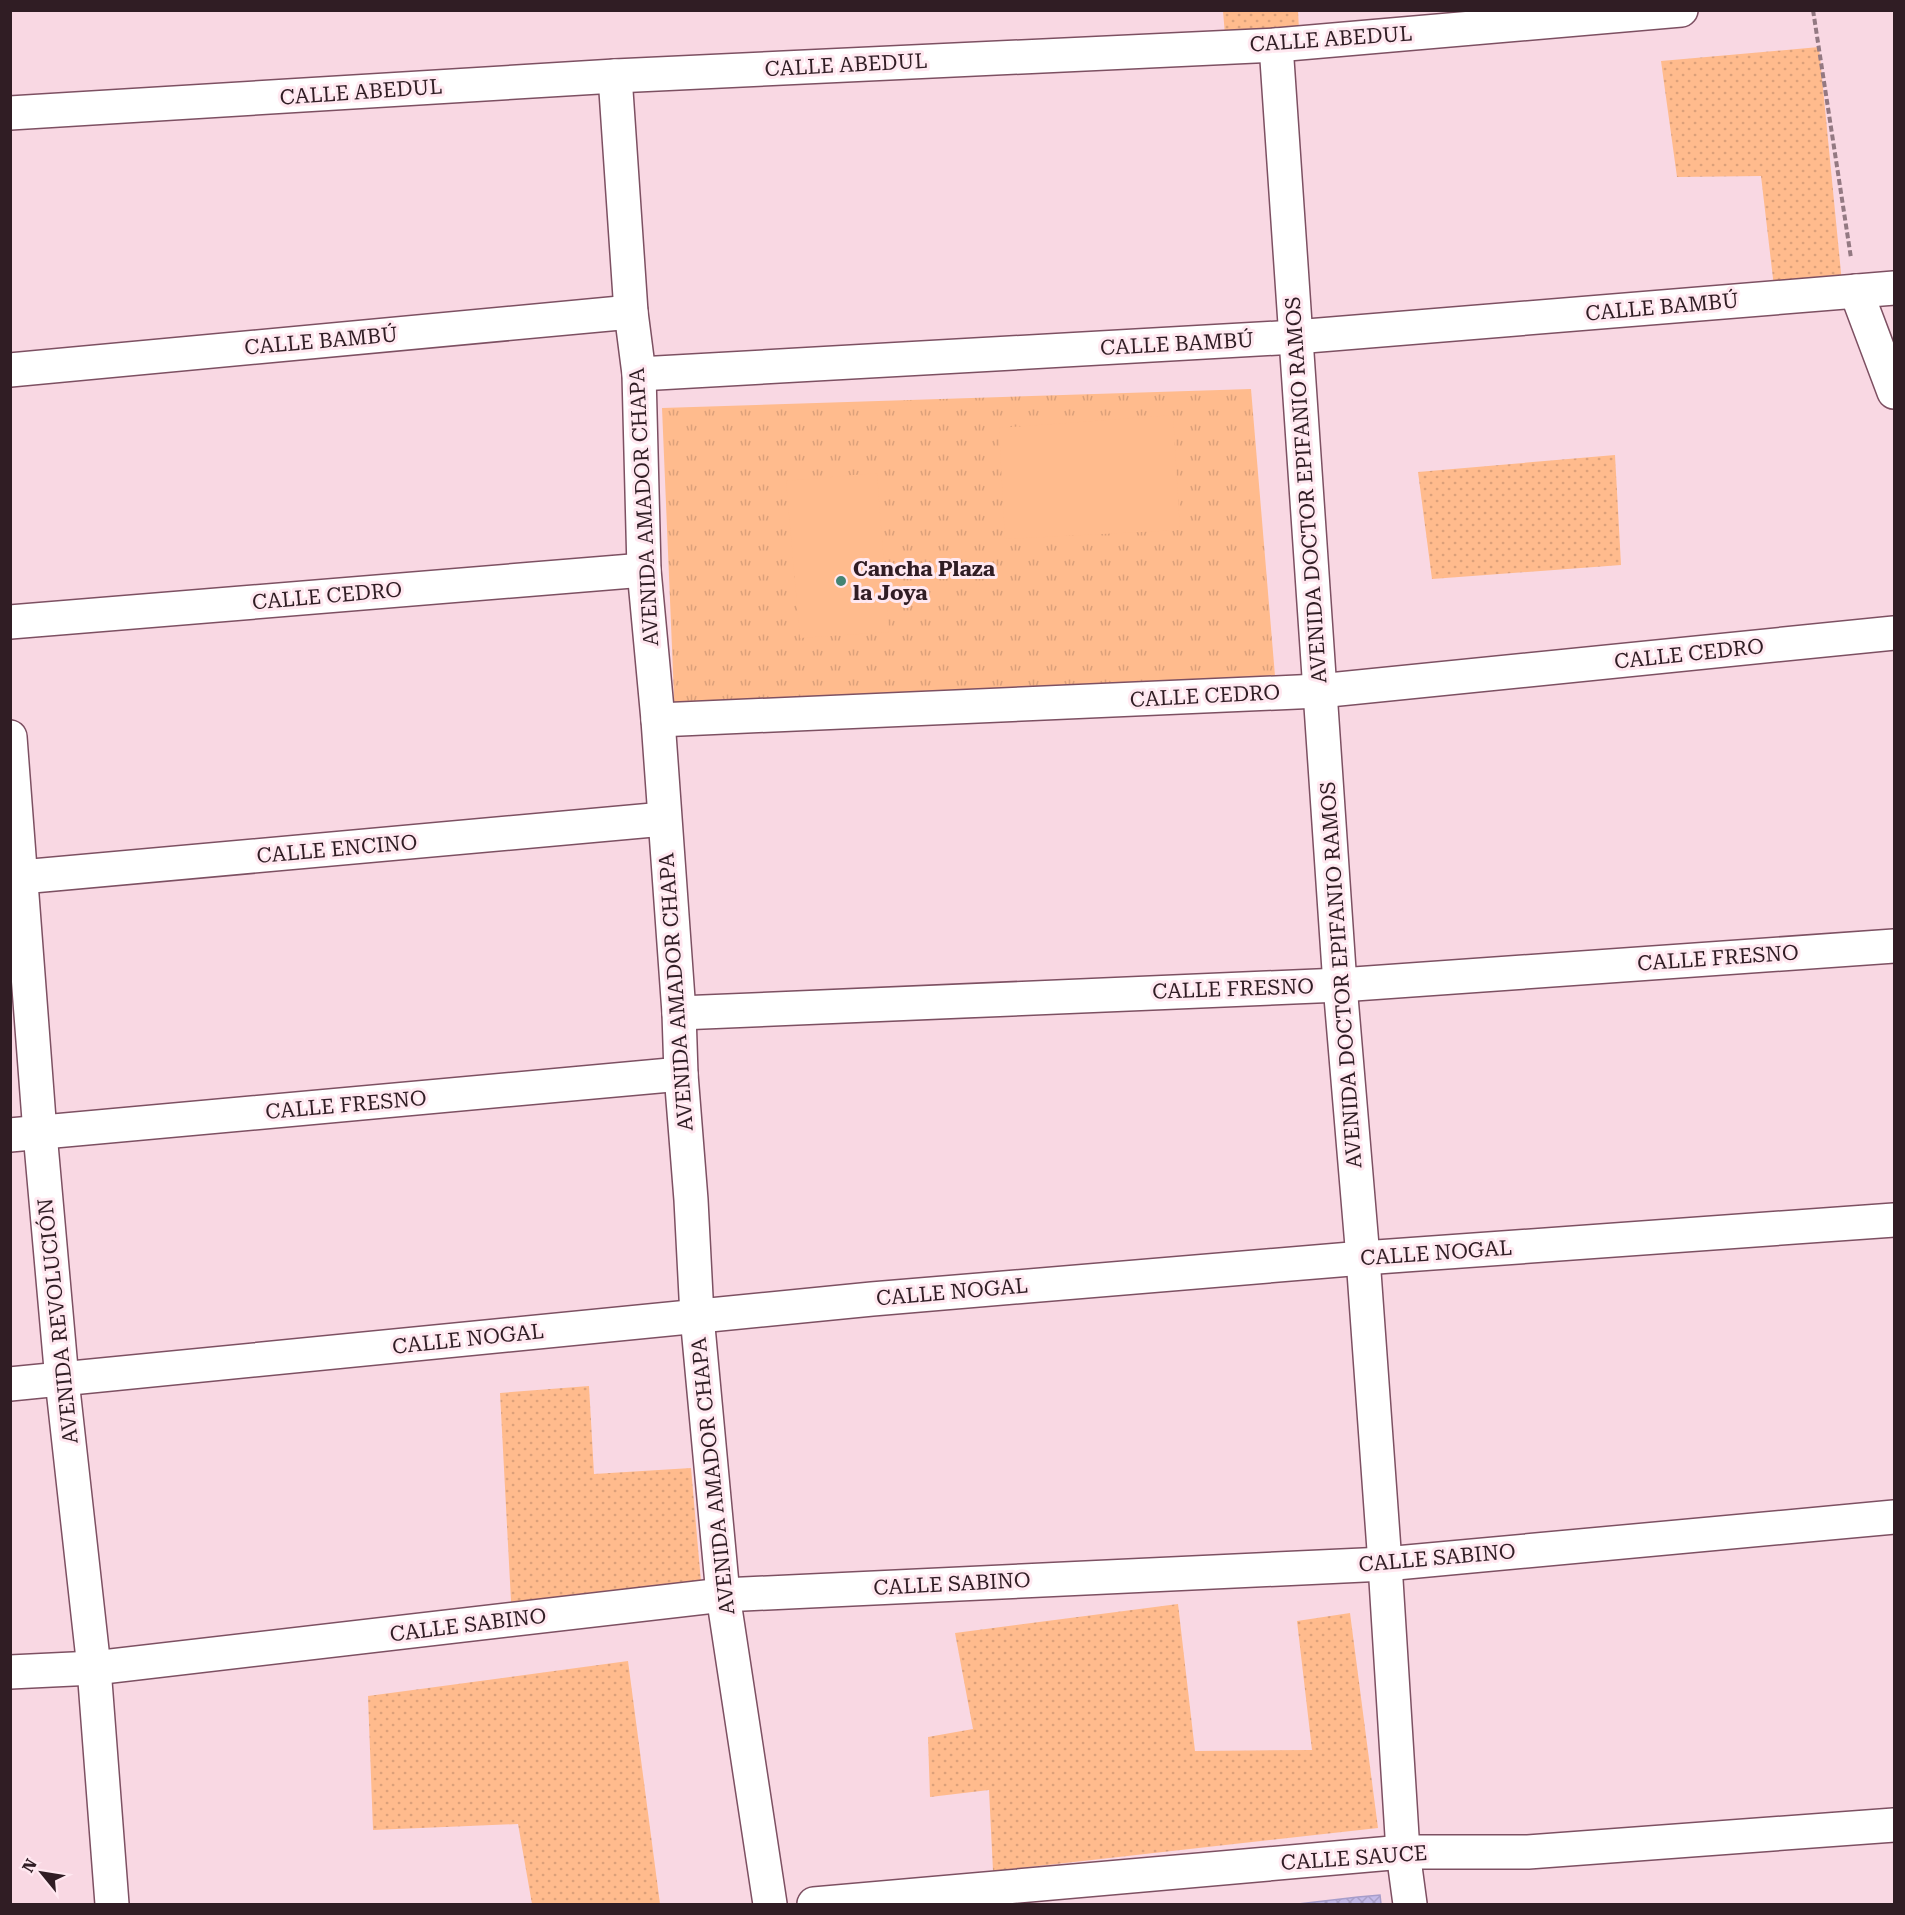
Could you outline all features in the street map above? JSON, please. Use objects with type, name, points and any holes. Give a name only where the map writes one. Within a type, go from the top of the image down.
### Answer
[{"type":"street","name":"CALLE ABEDUL","points":[[10,113],[615,76],[1276,45],[1681,10]]},
{"type":"street","name":"AVENIDA DOCTOR EPIFANIO RAMOS","points":[[1276,45],[1340,985],[1364,1258],[1403,1852],[1410,1905]]},
{"type":"street","name":"AVENIDA AMADOR CHAPA","points":[[615,76],[632,312],[639,374],[644,570],[658,720],[679,1013],[697,1316],[723,1595],[770,1905]]},
{"type":"street","name":"CALLE BAMBÚ","points":[[639,374],[1295,338],[1894,288]]},
{"type":"street","points":[[1856,291],[1894,392]]},
{"type":"street","name":"CALLE BAMBÚ","points":[[10,370],[632,312]]},
{"type":"street","name":"CALLE CEDRO","points":[[10,622],[644,570]]},
{"type":"street","name":"CALLE CEDRO","points":[[658,720],[1319,691],[1894,633]]},
{"type":"street","name":"AVENIDA REVOLUCIÓN","points":[[10,737],[25,1134],[62,1380],[94,1668],[112,1905]]},
{"type":"street","name":"CALLE ENCINO","points":[[16,878],[664,819]]},
{"type":"street","name":"CALLE FRESNO","points":[[679,1013],[1340,985],[1894,946]]},
{"type":"street","name":"CALLE FRESNO","points":[[25,1134],[681,1074]]},
{"type":"street","name":"CALLE NOGAL","points":[[10,1384],[872,1299],[1364,1258],[1894,1220]]},
{"type":"street","name":"CALLE SABINO","points":[[10,1672],[94,1668],[723,1595],[1385,1564],[1894,1517]]},
{"type":"street","name":"CALLE SAUCE","points":[[814,1905],[1403,1852],[1528,1852],[1894,1825]]},
{"type":"path","points":[[1813,10],[1856,291]]},
{"type":"green space","points":[[1223,11],[1298,11],[1299,30],[1225,35]]},
{"type":"green space","points":[[1819,47],[1842,283],[1774,287],[1761,176],[1677,177],[1661,61]]},
{"type":"green space","points":[[1251,389],[1275,676],[991,699],[675,720],[662,408]]},
{"type":"green space","points":[[1173,415],[1180,530],[1005,539],[999,428]]},
{"type":"green space","points":[[1615,455],[1621,565],[1432,579],[1418,472]]},
{"type":"green space","name":"Cancha Plaza la Joya","points":[[877,473],[889,632],[800,638],[786,481]]},
{"type":"green space","points":[[589,1386],[594,1474],[691,1468],[701,1582],[512,1620],[500,1393]]},
{"type":"green space","points":[[1178,1604],[1195,1751],[1312,1750],[1297,1621],[1350,1613],[1378,1828],[993,1871],[989,1790],[930,1797],[928,1737],[973,1729],[955,1633]]},
{"type":"green space","points":[[628,1661],[660,1904],[532,1904],[518,1824],[373,1830],[368,1696]]},
{"type":"building","points":[[1380,1895],[1381,1904],[1298,1904],[1358,1897]]},
{"type":"place","name":"Cancha Plaza la Joya","points":[[841,581]]}]
